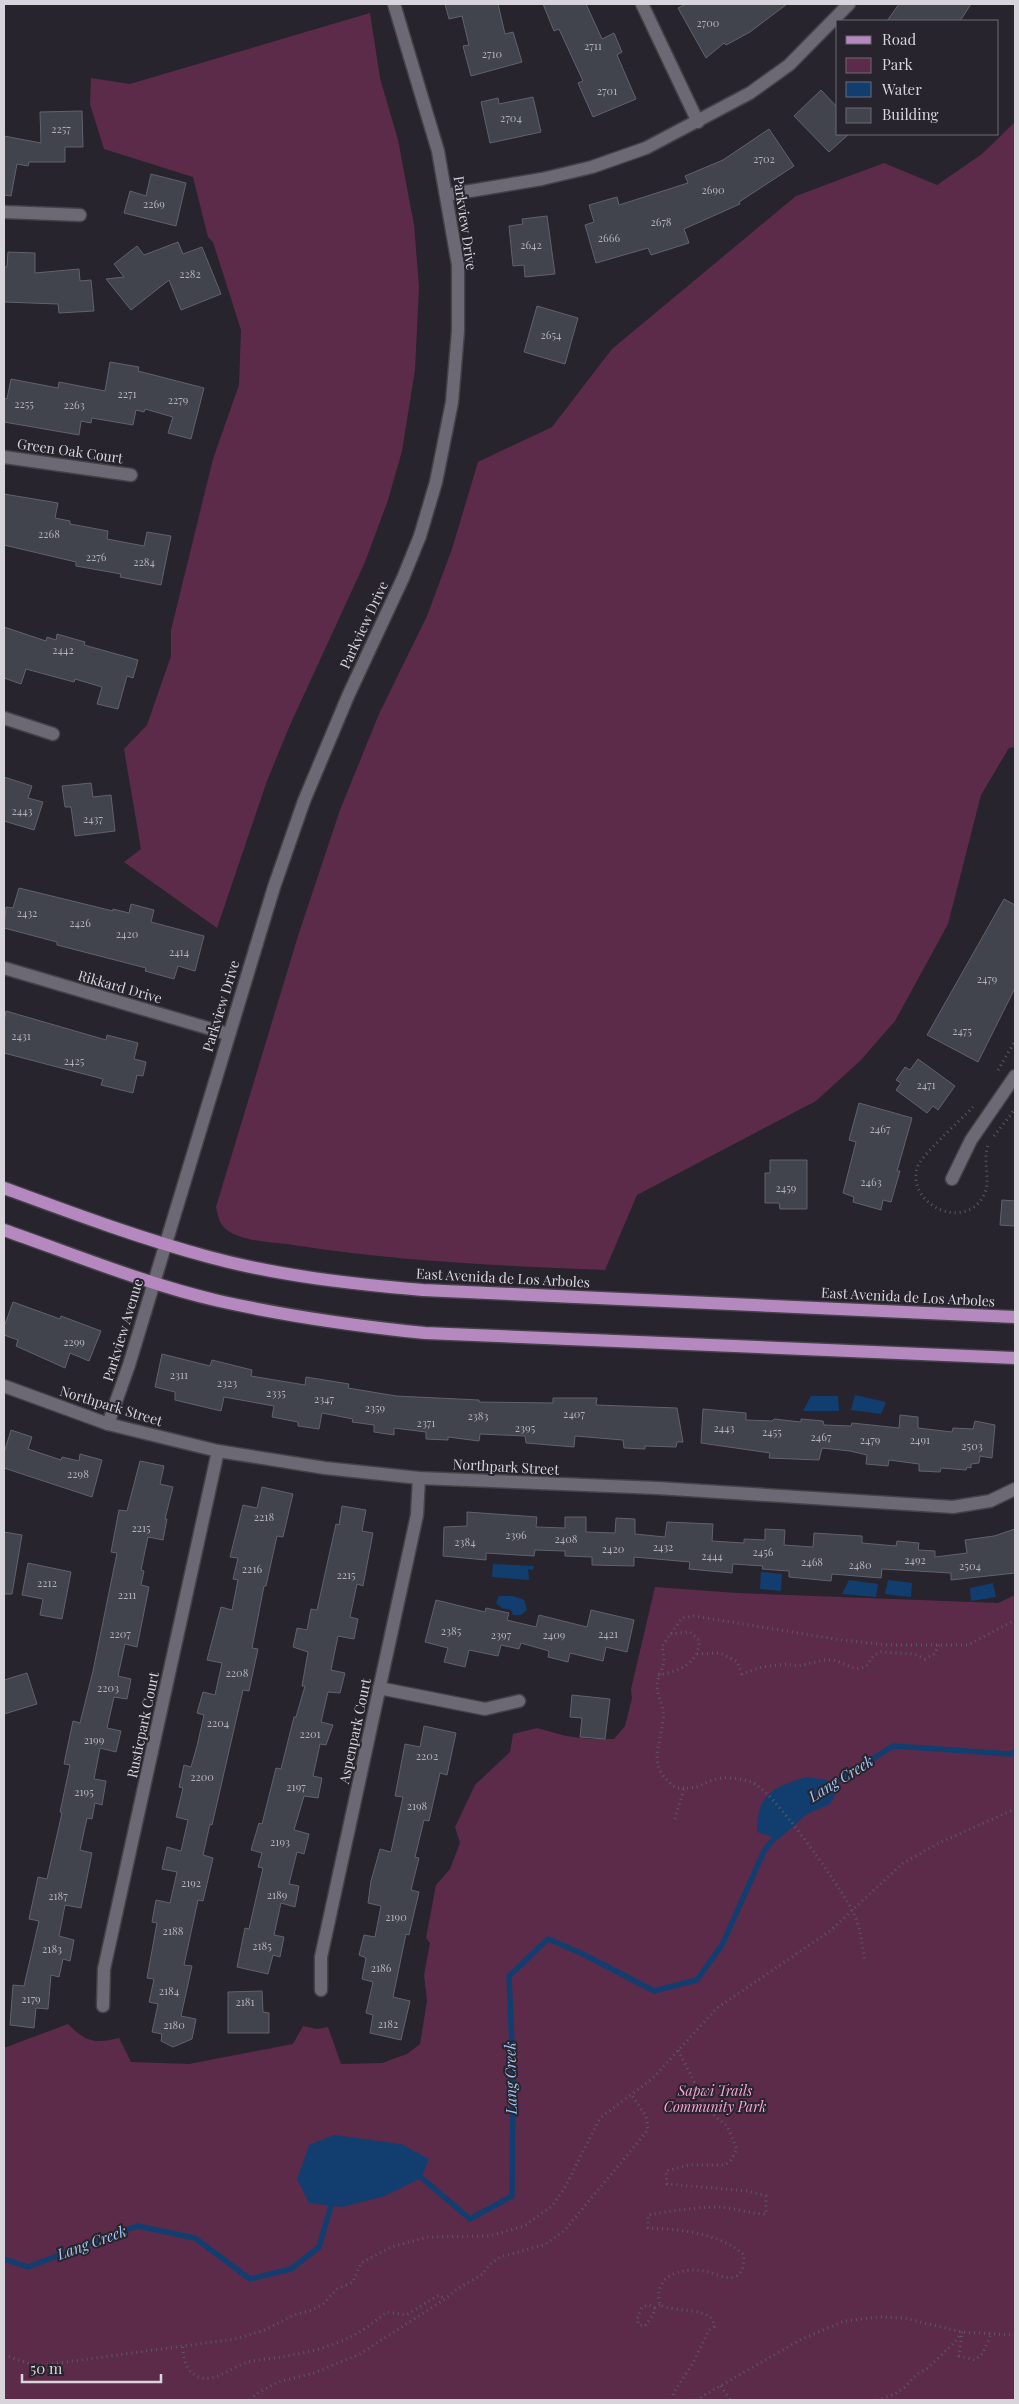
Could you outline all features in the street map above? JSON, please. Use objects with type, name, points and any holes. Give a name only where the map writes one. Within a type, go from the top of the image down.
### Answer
[{"type":"main road","name":"East Avenida de Los Arboles","points":[[4,1188],[122,1232],[210,1257],[287,1273],[368,1285],[433,1290],[1015,1317]]},
{"type":"main road","points":[[4,1230],[154,1283],[218,1300],[313,1320],[425,1333],[1015,1358]]},
{"type":"street","name":"Parkview Drive","points":[[165,1244],[228,1034],[304,801],[348,696],[404,578],[420,536],[436,482],[452,402],[458,331],[458,265],[446,195],[424,100],[394,4]]},
{"type":"street","points":[[642,4],[698,122]]},
{"type":"street","points":[[446,195],[542,179],[592,168],[646,148],[750,93],[789,65],[849,4]]},
{"type":"street","points":[[4,212],[80,215]]},
{"type":"street","name":"Green Oak Court","points":[[4,457],[131,475]]},
{"type":"street","points":[[4,718],[53,734]]},
{"type":"street","name":"Rikkard Drive","points":[[4,968],[228,1034]]},
{"type":"street","points":[[952,1179],[971,1140],[1015,1076]]},
{"type":"street","name":"Parkview Avenue","points":[[108,1424],[129,1365],[165,1244]]},
{"type":"street","name":"Northpark Street","points":[[4,1386],[108,1424],[218,1451],[325,1468],[419,1478],[657,1488],[953,1507],[990,1501],[1015,1489]]},
{"type":"street","name":"Rusticpark Court","points":[[103,2006],[104,1969],[218,1451]]},
{"type":"street","name":"Aspenpark Court","points":[[321,1990],[321,1956],[416,1515],[419,1478]]},
{"type":"street","points":[[379,1688],[485,1709],[519,1701]]},
{"type":"path","points":[[995,1075],[1015,1041]]},
{"type":"path","points":[[980,1100],[938,1143],[923,1155],[917,1168],[916,1182],[920,1194],[942,1212],[959,1213],[970,1209],[984,1195],[987,1174],[984,1161],[986,1150],[990,1140],[1015,1109]]},
{"type":"path","points":[[865,1962],[860,1931],[852,1910],[826,1869],[770,1796],[753,1782],[736,1779],[712,1780],[698,1788],[676,1788],[667,1781],[658,1767],[656,1754],[663,1719],[662,1700],[657,1689],[658,1675],[664,1662],[662,1646],[682,1618],[694,1616],[835,1639],[888,1645],[968,1645],[1015,1620]]},
{"type":"path","points":[[658,1675],[680,1669],[691,1662],[700,1651],[699,1640],[690,1632],[670,1634]]},
{"type":"path","points":[[697,1654],[720,1653],[737,1661],[742,1674],[762,1667],[786,1664],[798,1666],[824,1660],[834,1660],[856,1669],[867,1666],[874,1654],[881,1652],[914,1654],[925,1659],[934,1654],[939,1645]]},
{"type":"path","points":[[675,1819],[684,1788]]},
{"type":"path","points":[[4,2355],[36,2366],[235,2339],[264,2330],[294,2315],[312,2310],[323,2304],[337,2289],[353,2282],[361,2263],[391,2247],[427,2238],[490,2236],[524,2226],[552,2206],[564,2189],[600,2118],[653,2078],[717,2008],[830,1931],[902,1863],[941,1842],[1015,1809]]},
{"type":"path","points":[[660,2305],[658,2292],[665,2278],[691,2269],[732,2278],[739,2275],[744,2266],[744,2255],[736,2247],[723,2241],[691,2232],[648,2228],[648,2215],[701,2208],[721,2208],[751,2214],[766,2214],[766,2196],[748,2191],[667,2184],[666,2171],[690,2165],[725,2164],[731,2160],[737,2149],[727,2126],[704,2107],[700,2093],[678,2050]]},
{"type":"path","points":[[250,2400],[256,2394],[278,2382],[314,2373],[360,2354],[445,2299],[457,2289],[483,2274],[489,2265],[500,2257],[544,2245],[564,2231],[648,2130],[646,2116],[631,2094]]},
{"type":"path","points":[[183,2347],[183,2353],[189,2370],[201,2378],[210,2378],[227,2373],[246,2362],[283,2357],[327,2346],[352,2336],[387,2312],[406,2315],[439,2295],[445,2299]]},
{"type":"path","points":[[655,2308],[649,2305],[642,2307],[637,2319],[639,2325],[645,2326],[653,2315],[655,2308],[660,2305]]},
{"type":"path","points":[[660,2305],[669,2310],[699,2312],[710,2316],[714,2322],[714,2328],[710,2330],[693,2363],[681,2379],[672,2400]]},
{"type":"path","points":[[696,2400],[800,2340],[844,2320],[879,2316],[904,2318],[962,2332],[1015,2335]]},
{"type":"path","points":[[962,2332],[959,2356],[975,2360],[983,2353],[991,2334]]},
{"type":"path","points":[[877,2400],[895,2394],[905,2387],[917,2374],[928,2368],[955,2342],[962,2332]]},
{"type":"path","points":[[721,2386],[730,2400]]},
{"type":"green space","points":[[370,13],[380,78],[398,140],[414,225],[419,287],[415,370],[402,451],[388,500],[365,562],[290,725],[267,781],[217,928],[124,862],[141,849],[124,749],[147,725],[171,656],[171,630],[213,459],[239,385],[241,330],[213,242],[208,237],[193,177],[104,149],[90,104],[91,78],[130,84]]},
{"type":"green space","points":[[1015,122],[1015,747],[1009,748],[981,795],[948,924],[895,1021],[860,1061],[816,1101],[637,1195],[605,1270],[488,1265],[371,1255],[258,1241],[241,1237],[224,1228],[218,1217],[216,1207],[298,936],[340,810],[379,714],[427,616],[452,549],[478,462],[552,427],[612,349],[796,196],[884,163],[937,185],[982,154]]},
{"type":"green space","name":"Sapwi Trails Community Park","points":[[655,1587],[737,1593],[998,1603],[1015,1595],[1015,2400],[4,2400],[4,2048],[68,2024],[80,2035],[91,2040],[103,2041],[119,2038],[131,2062],[189,2064],[293,2044],[303,2026],[317,2029],[328,2027],[341,2064],[382,2063],[407,2054],[420,2044],[427,2001],[424,1975],[430,1943],[426,1938],[436,1885],[450,1869],[460,1843],[455,1827],[475,1785],[510,1752],[513,1734],[537,1728],[566,1736],[614,1739],[625,1726],[632,1698],[631,1689]]},
{"type":"water","points":[[855,1395],[886,1402],[881,1414],[851,1410]]},
{"type":"water","points":[[811,1396],[838,1396],[839,1411],[803,1411]]},
{"type":"water","points":[[493,1564],[534,1566],[533,1570],[528,1569],[529,1580],[492,1577]]},
{"type":"water","points":[[761,1572],[782,1574],[781,1591],[760,1589]]},
{"type":"water","points":[[849,1580],[878,1584],[876,1597],[842,1594]]},
{"type":"water","points":[[888,1580],[912,1583],[911,1597],[885,1594]]},
{"type":"water","points":[[993,1583],[996,1597],[971,1601],[970,1588]]},
{"type":"water","points":[[499,1596],[513,1596],[524,1600],[527,1610],[521,1615],[513,1615],[511,1610],[502,1608],[496,1603]]},
{"type":"water","points":[[806,1777],[828,1780],[837,1791],[830,1804],[807,1814],[779,1839],[757,1832],[760,1809],[769,1794],[784,1785]]},
{"type":"water","points":[[334,2135],[401,2144],[429,2159],[421,2178],[385,2196],[342,2207],[309,2203],[297,2179],[309,2145]]},
{"type":"building","points":[[445,4],[498,4],[505,34],[513,32],[522,62],[471,76],[463,46],[469,45],[462,16],[449,19]]},
{"type":"building","points":[[543,4],[586,4],[602,39],[614,33],[622,52],[617,55],[636,99],[593,117],[578,83],[583,81],[559,29],[554,31]]},
{"type":"building","points":[[686,4],[787,4],[750,32],[726,45],[724,43],[706,58],[678,8]]},
{"type":"building","points":[[899,4],[971,4],[961,20],[888,20]]},
{"type":"building","points":[[821,90],[836,106],[836,135],[848,135],[829,152],[794,116]]},
{"type":"building","points":[[533,97],[541,132],[490,143],[481,102],[498,98],[499,104]]},
{"type":"building","points":[[82,111],[83,147],[65,147],[65,162],[29,162],[28,166],[17,164],[11,196],[4,195],[4,136],[41,143],[40,112]]},
{"type":"building","points":[[769,129],[794,166],[739,202],[740,204],[684,229],[689,243],[651,255],[648,248],[596,263],[585,225],[594,222],[589,205],[617,197],[619,205],[688,183],[685,176],[723,160]]},
{"type":"building","points":[[151,174],[186,183],[176,226],[124,213],[130,191],[146,196]]},
{"type":"building","points":[[547,216],[555,274],[525,277],[524,265],[513,266],[509,226],[523,224],[522,219]]},
{"type":"building","points":[[178,242],[183,254],[202,247],[221,294],[181,310],[169,280],[131,310],[106,279],[124,277],[114,264],[137,246],[144,255]]},
{"type":"building","points":[[8,252],[35,253],[35,273],[79,269],[80,281],[91,280],[94,311],[59,313],[58,304],[4,302],[4,267],[7,267]]},
{"type":"building","points":[[537,306],[578,318],[565,364],[524,352]]},
{"type":"building","points":[[110,362],[139,367],[138,371],[204,388],[191,439],[168,433],[173,417],[145,409],[144,412],[136,410],[133,425],[92,418],[91,423],[81,421],[79,435],[4,422],[4,398],[7,399],[11,379],[58,388],[59,382],[105,391]]},
{"type":"building","points":[[4,494],[58,503],[55,518],[70,521],[70,524],[108,531],[107,539],[144,546],[147,532],[171,536],[161,585],[120,577],[121,574],[76,566],[76,562],[4,545]]},
{"type":"building","points":[[4,627],[46,641],[47,637],[56,640],[57,634],[85,642],[84,645],[138,660],[133,678],[127,676],[118,709],[97,704],[102,687],[75,679],[74,682],[26,669],[21,684],[4,678]]},
{"type":"building","points":[[4,777],[32,786],[28,798],[43,802],[34,830],[4,821]]},
{"type":"building","points":[[91,783],[93,797],[111,795],[115,831],[75,836],[71,807],[65,807],[62,786]]},
{"type":"building","points":[[19,888],[113,911],[113,909],[129,913],[131,904],[154,910],[151,922],[204,936],[195,971],[178,966],[174,979],[145,971],[146,968],[57,945],[57,942],[4,928],[6,907],[13,908]]},
{"type":"building","points":[[1004,899],[1015,905],[1015,988],[978,1062],[927,1035]]},
{"type":"building","points":[[6,1011],[106,1040],[107,1035],[138,1043],[134,1059],[146,1062],[143,1076],[137,1075],[133,1093],[101,1085],[103,1079],[4,1053],[4,1021]]},
{"type":"building","points":[[918,1059],[955,1086],[938,1110],[933,1106],[927,1113],[896,1090],[901,1083],[896,1080],[905,1067],[910,1070]]},
{"type":"building","points":[[859,1103],[912,1118],[897,1171],[900,1171],[891,1202],[883,1200],[881,1210],[853,1202],[854,1197],[843,1193],[856,1142],[849,1140]]},
{"type":"building","points":[[770,1160],[807,1160],[807,1209],[780,1209],[779,1203],[765,1203],[765,1173],[770,1173]]},
{"type":"building","points":[[1002,1200],[1015,1201],[1015,1226],[1000,1225]]},
{"type":"building","points":[[13,1302],[60,1319],[61,1316],[101,1331],[89,1361],[70,1353],[65,1368],[16,1346],[18,1340],[4,1335],[4,1327]]},
{"type":"building","points":[[162,1354],[210,1366],[212,1360],[252,1370],[251,1376],[305,1385],[306,1377],[349,1384],[348,1388],[396,1396],[479,1400],[479,1402],[553,1403],[553,1398],[597,1398],[596,1405],[677,1408],[683,1442],[677,1442],[676,1447],[645,1446],[645,1449],[624,1448],[623,1440],[575,1436],[574,1447],[526,1443],[525,1436],[480,1434],[479,1441],[448,1437],[448,1440],[426,1439],[426,1432],[394,1428],[394,1435],[374,1432],[374,1425],[352,1422],[353,1419],[322,1413],[319,1429],[298,1426],[298,1422],[272,1417],[274,1406],[224,1397],[221,1411],[175,1400],[175,1392],[155,1387]]},
{"type":"building","points":[[703,1409],[746,1413],[746,1420],[772,1421],[774,1419],[801,1422],[801,1419],[823,1421],[824,1425],[851,1426],[852,1423],[899,1428],[900,1415],[918,1417],[918,1428],[952,1432],[953,1428],[973,1429],[975,1421],[995,1425],[992,1458],[980,1456],[979,1463],[971,1464],[971,1468],[967,1467],[966,1470],[941,1468],[940,1472],[919,1471],[919,1464],[889,1460],[888,1466],[866,1464],[867,1455],[822,1448],[819,1460],[769,1458],[770,1453],[701,1443]]},
{"type":"building","points":[[11,1430],[32,1437],[28,1449],[61,1460],[62,1457],[79,1461],[80,1454],[102,1460],[92,1497],[4,1468],[4,1453]]},
{"type":"building","points":[[140,1461],[164,1466],[160,1484],[173,1487],[165,1519],[167,1519],[163,1540],[148,1537],[141,1570],[144,1571],[141,1585],[149,1587],[137,1647],[125,1644],[118,1676],[131,1679],[127,1699],[114,1697],[107,1728],[121,1731],[116,1752],[100,1748],[94,1779],[106,1781],[102,1805],[95,1803],[92,1819],[87,1818],[80,1850],[92,1853],[81,1908],[65,1905],[59,1936],[74,1940],[70,1961],[63,1959],[59,1977],[51,1975],[48,2009],[36,2008],[34,2028],[10,2025],[13,1985],[24,1986],[39,1921],[29,1919],[38,1877],[47,1879],[62,1813],[60,1812],[70,1765],[64,1764],[73,1721],[80,1723],[93,1671],[117,1553],[111,1552],[119,1510],[127,1511]]},
{"type":"building","points":[[262,1487],[293,1494],[283,1537],[277,1536],[266,1586],[264,1586],[252,1648],[258,1649],[249,1691],[243,1690],[212,1825],[210,1824],[203,1855],[213,1858],[203,1901],[198,1900],[184,1965],[192,1966],[181,2016],[196,2019],[192,2039],[173,2047],[161,2041],[162,2034],[152,2032],[158,2004],[149,2002],[154,1979],[147,1978],[157,1923],[152,1922],[156,1900],[170,1903],[177,1872],[162,1869],[167,1847],[181,1851],[188,1820],[176,1817],[183,1788],[179,1787],[184,1765],[191,1767],[197,1746],[204,1715],[197,1713],[203,1692],[215,1695],[222,1663],[207,1660],[221,1607],[232,1610],[238,1580],[233,1579],[238,1558],[230,1557],[243,1505],[257,1508]]},
{"type":"building","points":[[342,1506],[366,1510],[362,1531],[373,1533],[363,1586],[357,1584],[350,1617],[358,1619],[354,1639],[338,1636],[331,1670],[345,1673],[340,1693],[328,1692],[321,1722],[333,1725],[326,1745],[320,1744],[313,1776],[322,1778],[318,1798],[304,1796],[294,1830],[309,1834],[304,1854],[297,1852],[289,1884],[299,1886],[295,1907],[281,1903],[274,1935],[284,1937],[280,1957],[273,1955],[268,1974],[237,1967],[245,1928],[249,1929],[263,1868],[258,1867],[262,1853],[251,1850],[259,1823],[262,1824],[276,1768],[281,1769],[294,1717],[296,1717],[305,1686],[302,1686],[308,1652],[293,1647],[297,1628],[307,1630],[311,1609],[317,1610],[336,1524],[339,1525]]},
{"type":"building","points":[[467,1512],[537,1517],[536,1527],[565,1528],[565,1517],[586,1517],[586,1532],[615,1533],[616,1518],[635,1519],[635,1534],[665,1537],[667,1522],[713,1524],[712,1541],[744,1543],[744,1539],[765,1540],[765,1529],[785,1530],[784,1545],[813,1547],[814,1533],[862,1536],[862,1543],[896,1546],[897,1541],[919,1543],[918,1550],[935,1551],[935,1557],[967,1553],[965,1540],[994,1536],[1015,1529],[1015,1573],[951,1580],[951,1573],[882,1569],[881,1578],[832,1574],[831,1581],[789,1577],[789,1571],[762,1569],[763,1566],[733,1564],[732,1573],[689,1569],[690,1562],[634,1557],[634,1566],[592,1565],[592,1557],[565,1556],[565,1551],[535,1550],[534,1556],[486,1553],[486,1560],[443,1556],[444,1527],[467,1526]]},
{"type":"building","points":[[4,1532],[22,1535],[12,1594],[4,1594]]},
{"type":"building","points":[[28,1563],[71,1572],[62,1619],[40,1615],[43,1599],[22,1595]]},
{"type":"building","points":[[436,1600],[485,1612],[486,1608],[509,1613],[507,1620],[536,1627],[539,1615],[587,1627],[591,1610],[634,1620],[627,1652],[606,1647],[603,1661],[570,1653],[568,1662],[548,1657],[549,1651],[521,1643],[519,1649],[501,1645],[498,1656],[469,1650],[465,1667],[444,1662],[448,1648],[425,1642]]},
{"type":"building","points":[[27,1673],[37,1704],[4,1714],[4,1680]]},
{"type":"building","points":[[572,1695],[610,1699],[605,1739],[580,1737],[582,1718],[570,1717]]},
{"type":"building","points":[[424,1726],[456,1733],[447,1775],[440,1773],[429,1821],[424,1820],[415,1857],[419,1858],[411,1890],[419,1892],[409,1935],[406,1934],[393,1997],[410,2001],[401,2040],[370,2033],[373,2015],[366,2013],[373,1982],[362,1979],[366,1958],[359,1955],[364,1935],[375,1937],[381,1906],[368,1903],[371,1881],[380,1849],[391,1852],[403,1797],[395,1796],[405,1744],[420,1747]]},
{"type":"building","points":[[262,1991],[263,2012],[269,2013],[269,2033],[228,2033],[228,1992]]},
{"type":"waterway","name":"Lang Creek","points":[[825,1789],[893,1746],[1011,1754],[1015,1752]]},
{"type":"waterway","name":"Lang Creek","points":[[416,2173],[470,2219],[512,2196],[513,2071],[509,1976],[548,1939],[583,1954],[654,1991],[697,1980],[722,1945],[764,1851],[779,1832]]},
{"type":"waterway","name":"Lang Creek","points":[[4,2259],[28,2267],[137,2226],[195,2238],[250,2279],[291,2269],[319,2247],[333,2199]]}]
